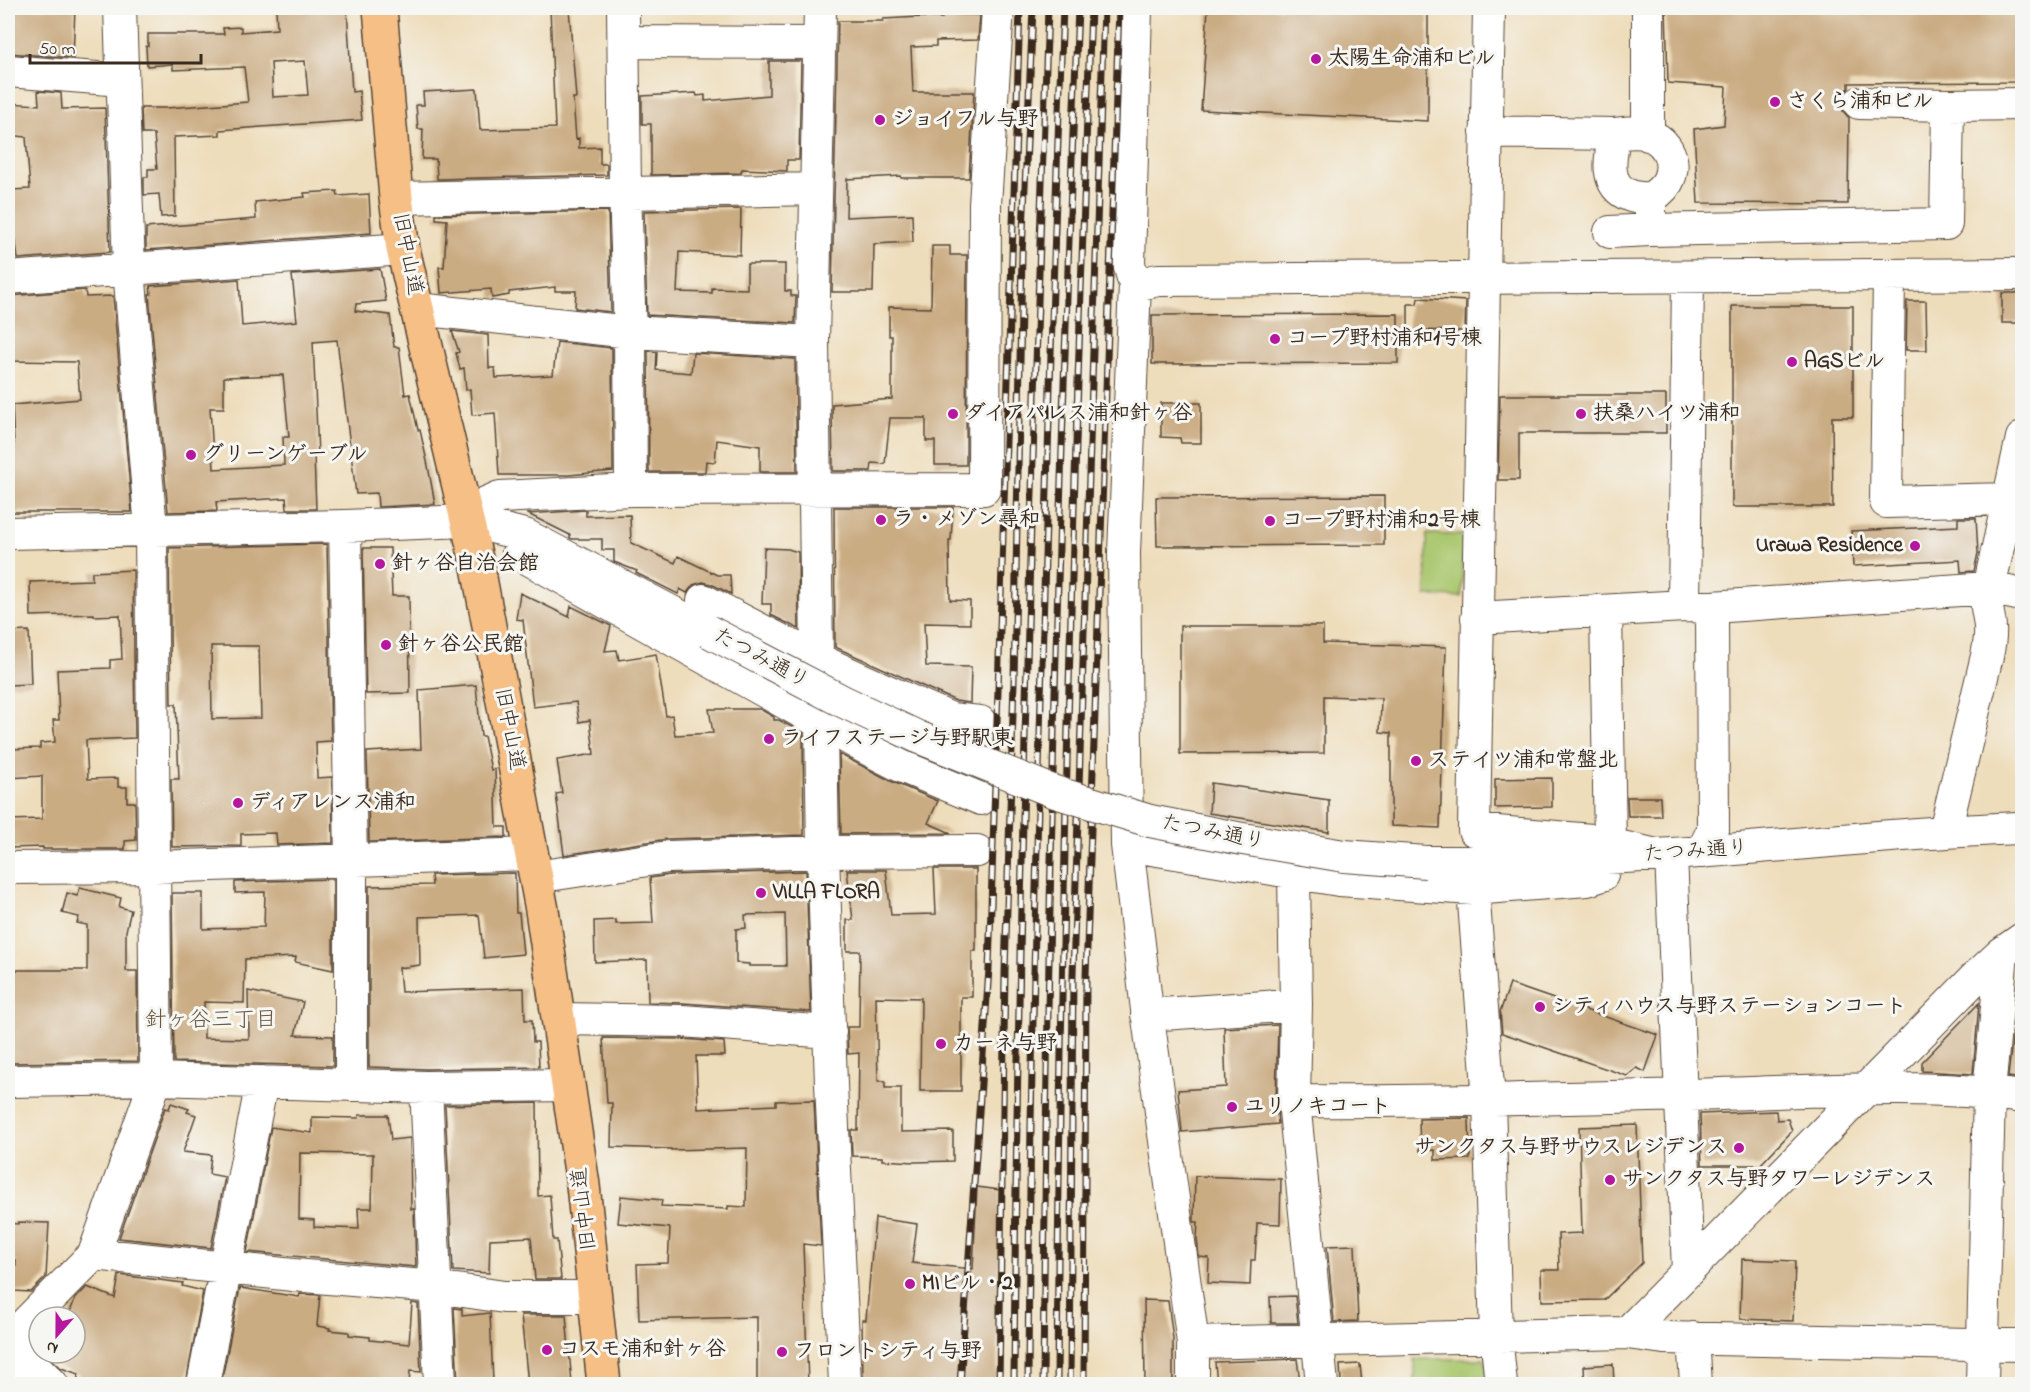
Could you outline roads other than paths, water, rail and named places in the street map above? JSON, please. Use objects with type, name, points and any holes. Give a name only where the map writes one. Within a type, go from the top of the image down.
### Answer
[{"type":"main road","name":"旧中山道","points":[[380,8],[396,198],[403,249],[478,567],[534,866],[582,1185],[604,1384]]},
{"type":"street","points":[[10,1384],[12,1345],[94,1254],[156,1079],[151,529],[129,269],[120,8]]},
{"type":"street","points":[[623,8],[631,490]]},
{"type":"street","points":[[820,8],[813,342],[817,659],[845,1384]]},
{"type":"street","points":[[981,800],[901,766],[821,724],[566,582],[466,521],[486,502],[500,497],[631,490],[984,489],[985,204],[998,8]]},
{"type":"street","points":[[1136,8],[1129,264],[1146,283],[1124,553],[1127,844],[1193,1343],[1193,1384]]},
{"type":"street","points":[[1489,8],[1474,830],[1592,840],[1664,855]]},
{"type":"street","points":[[1648,8],[1648,135]]},
{"type":"street","points":[[624,42],[819,43]]},
{"type":"street","points":[[8,70],[122,80]]},
{"type":"street","points":[[1859,103],[2022,104]]},
{"type":"street","points":[[1610,231],[1946,224],[1948,105]]},
{"type":"street","points":[[1486,132],[1615,134],[1641,132],[1656,138],[1669,150],[1672,165],[1669,181],[1650,199],[1650,230]]},
{"type":"street","points":[[1615,134],[1609,169],[1615,184],[1629,196],[1650,199]]},
{"type":"street","points":[[396,198],[815,189]]},
{"type":"street","points":[[8,278],[403,249]]},
{"type":"street","points":[[1146,283],[2022,274]]},
{"type":"street","points":[[1889,275],[1886,502],[2008,499]]},
{"type":"street","points":[[1688,277],[1698,606],[1713,830],[1702,852]]},
{"type":"street","points":[[418,309],[630,332],[813,342]]},
{"type":"street","points":[[1945,831],[1990,639],[1985,599],[2022,438]]},
{"type":"street","name":"たつみ通り","points":[[8,533],[345,526],[466,521],[525,535],[842,701],[918,737],[1054,792],[1150,821],[1344,856],[1426,861],[1526,862],[1664,855],[1945,831],[2022,828]]},
{"type":"street","points":[[345,526],[351,861],[351,1085]]},
{"type":"street","points":[[1477,618],[1989,588],[2022,595]]},
{"type":"street","points":[[703,600],[817,659],[951,719],[980,722]]},
{"type":"street","points":[[1606,612],[1610,844]]},
{"type":"street","points":[[1127,844],[1339,880],[1473,888],[1587,880],[1664,855]]},
{"type":"street","points":[[8,868],[154,867],[351,861],[534,866],[668,857],[823,852],[977,851]]},
{"type":"street","points":[[1664,855],[1681,1095],[1688,1271]]},
{"type":"street","points":[[1294,874],[1296,1005],[1294,1101],[1322,1384]]},
{"type":"street","points":[[1473,888],[1489,1100],[1496,1335],[1501,1384]]},
{"type":"street","points":[[1627,1333],[1976,977],[2012,946]]},
{"type":"street","points":[[1982,1384],[1989,1092],[2012,946]]},
{"type":"street","points":[[1148,1015],[1296,1005]]},
{"type":"street","points":[[558,1019],[682,1021],[830,1032]]},
{"type":"street","points":[[8,1081],[156,1079],[426,1087],[568,1085]]},
{"type":"street","points":[[203,1384],[262,1082]]},
{"type":"street","points":[[426,1087],[440,1384]]},
{"type":"street","points":[[1294,1101],[1489,1100],[1865,1090],[1989,1092],[2022,1097]]},
{"type":"street","points":[[94,1254],[436,1287],[504,1297],[595,1297]]},
{"type":"street","points":[[1193,1343],[1627,1333],[1664,1338],[2022,1345]]},
{"type":"street","points":[[1693,1338],[1696,1384]]},
{"type":"street","points":[[12,1345],[52,1384]]},
{"type":"railway","points":[[960,1384],[989,969],[1020,8]]},
{"type":"railway","points":[[999,1384],[1005,972],[1014,682],[1022,254],[1033,8]]},
{"type":"railway","points":[[1014,1384],[1022,868],[1048,8]]},
{"type":"railway","points":[[1028,1384],[1038,815],[1063,8]]},
{"type":"railway","points":[[1043,1384],[1047,1040],[1055,696],[1078,8]]},
{"type":"railway","points":[[1057,1384],[1061,1040],[1069,696],[1091,8]]},
{"type":"railway","points":[[1070,1384],[1073,974],[1104,8]]},
{"type":"railway","points":[[1084,1384],[1086,976],[1119,8]]},
{"type":"place","name":"太陽生命浦和ビル","points":[[1316,59]]},
{"type":"place","name":"さくら浦和ビル","points":[[1775,102]]},
{"type":"place","name":"ジョイフル与野","points":[[880,120]]},
{"type":"place","name":"コープ野村浦和1号棟","points":[[1275,339]]},
{"type":"place","name":"AGSビル","points":[[1792,362]]},
{"type":"place","name":"ダイアパレス浦和針ヶ谷","points":[[953,414]]},
{"type":"place","name":"扶桑ハイツ浦和","points":[[1581,414]]},
{"type":"place","name":"グリーンゲーブル","points":[[191,455]]},
{"type":"place","name":"ラ・メゾン尋和","points":[[881,520]]},
{"type":"place","name":"コープ野村浦和2号棟","points":[[1270,521]]},
{"type":"place","name":"Urawa Residence","points":[[1915,546]]},
{"type":"place","name":"針ヶ谷自治会館","points":[[380,564]]},
{"type":"place","name":"針ヶ谷公民館","points":[[386,645]]},
{"type":"place","name":"ライフステージ与野駅東","points":[[769,739]]},
{"type":"place","name":"ステイツ浦和常盤北","points":[[1416,761]]},
{"type":"place","name":"ディアレンス浦和","points":[[238,803]]},
{"type":"place","name":"VILLA FLORA","points":[[761,893]]},
{"type":"place","name":"シティハウス与野ステーションコート","points":[[1540,1007]]},
{"type":"place","name":"カーネ与野","points":[[941,1044]]},
{"type":"place","name":"ユリノキコート","points":[[1232,1107]]},
{"type":"place","name":"サンクタス与野サウスレジデンス","points":[[1739,1148]]},
{"type":"place","name":"サンクタス与野タワーレジデンス","points":[[1610,1180]]},
{"type":"place","name":"MIビル・2","points":[[910,1284]]},
{"type":"place","name":"コスモ浦和針ヶ谷","points":[[547,1350]]},
{"type":"place","name":"フロントシティ与野","points":[[782,1352]]},
{"type":"district","name":"針ヶ谷三丁目","points":[[211,1021]]}]
